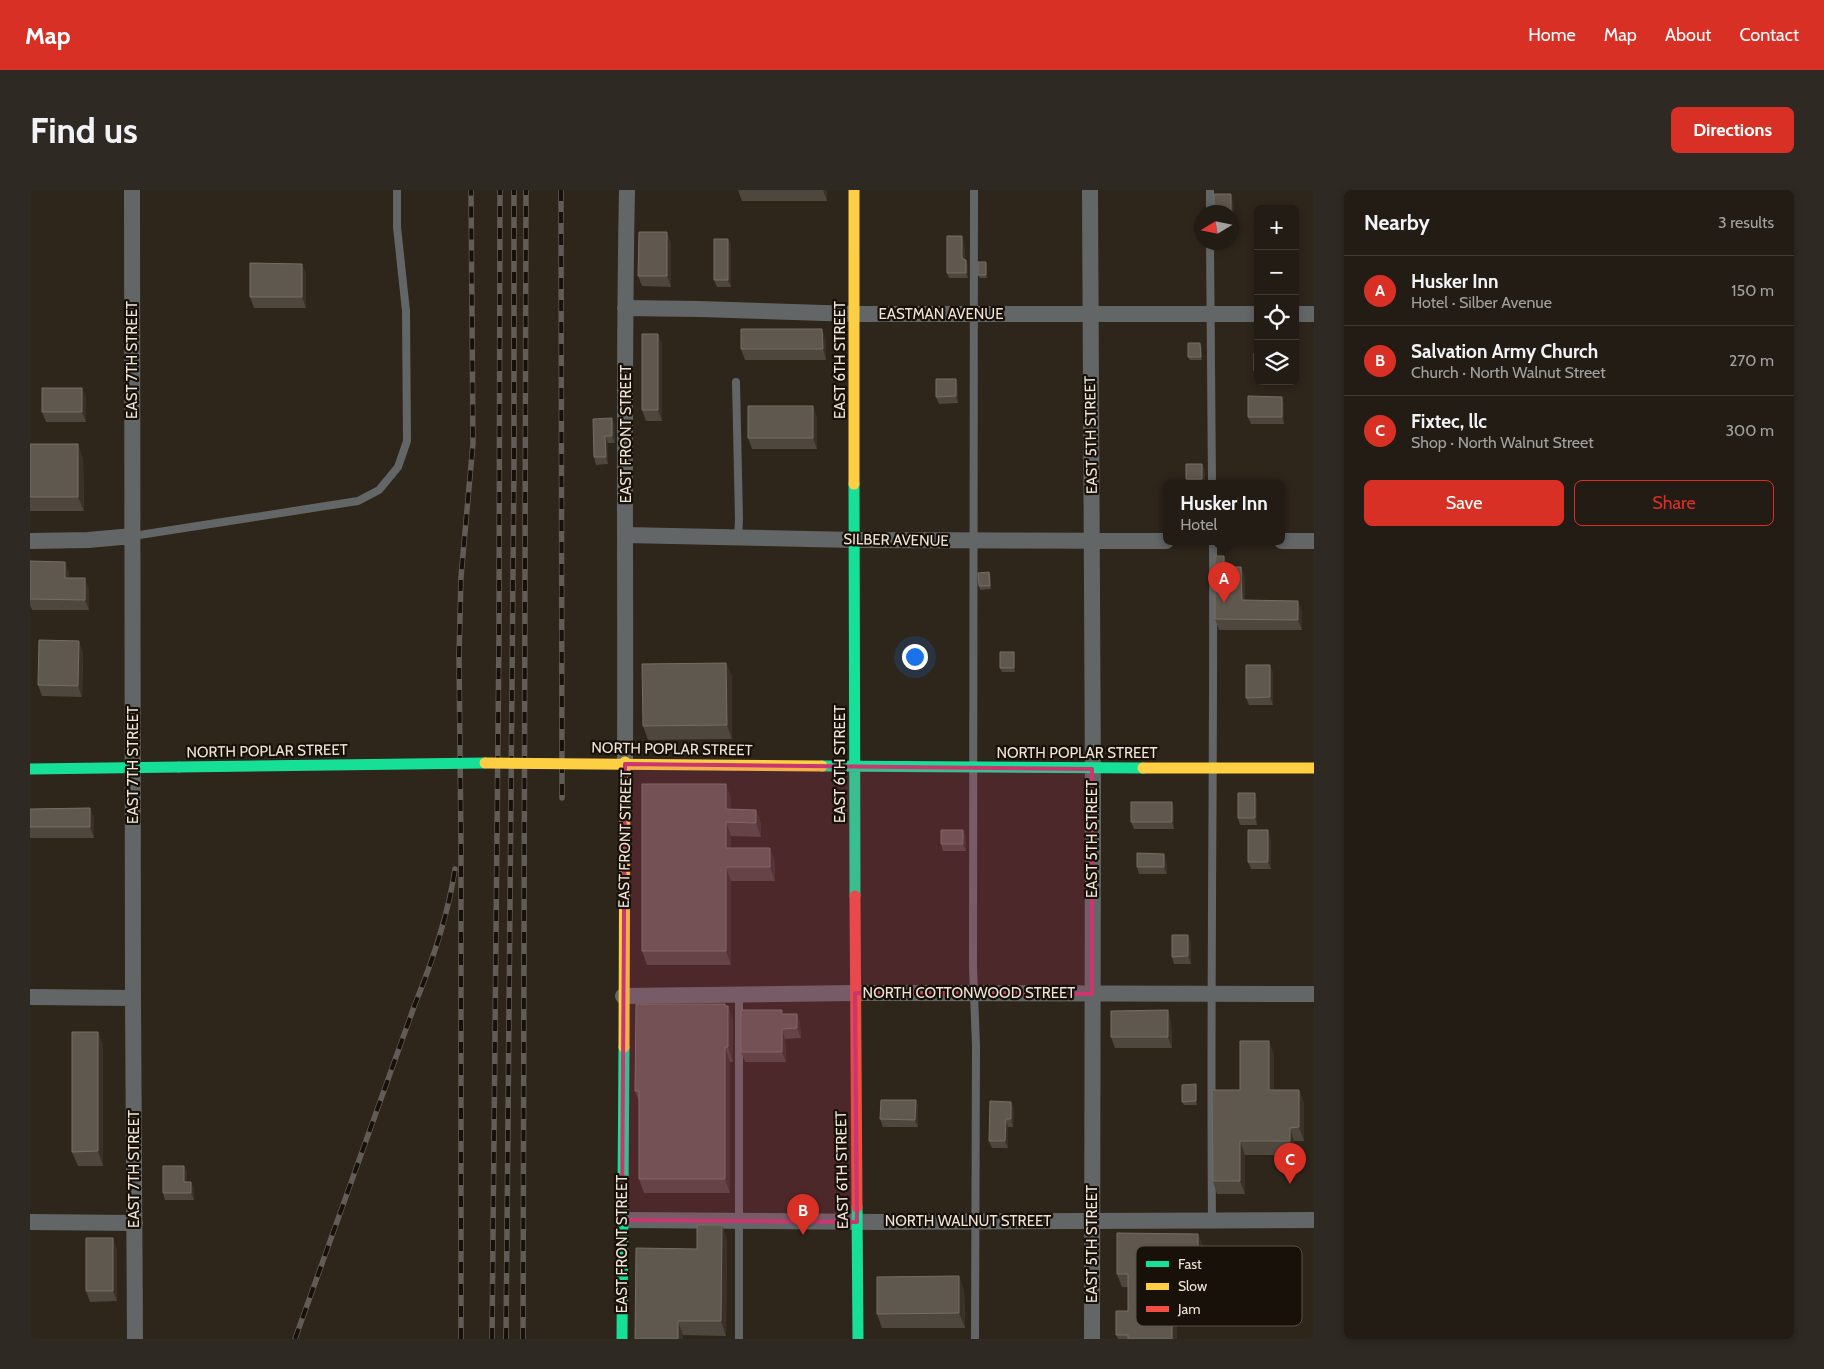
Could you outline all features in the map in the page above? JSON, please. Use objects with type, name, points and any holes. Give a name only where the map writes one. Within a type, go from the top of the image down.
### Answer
[{"type":"street","name":"EAST 7TH STREET","points":[[132,190],[133,998],[136,1339]]},
{"type":"street","name":"EAST FRONT STREET","points":[[622,1339],[627,190]]},
{"type":"street","name":"EAST 6TH STREET","points":[[854,190],[855,992],[858,1339]]},
{"type":"street","name":"EAST 5TH STREET","points":[[1090,190],[1092,1339]]},
{"type":"street","name":"EASTMAN AVENUE","points":[[625,308],[855,314],[1254,314]]},
{"type":"street","points":[[1299,314],[1314,314]]},
{"type":"street","name":"SILBER AVENUE","points":[[626,535],[855,540],[1163,541]]},
{"type":"street","points":[[30,541],[88,540],[133,536]]},
{"type":"street","points":[[1285,541],[1314,541]]},
{"type":"street","name":"NORTH POPLAR STREET","points":[[30,769],[504,763],[974,768],[1314,768]]},
{"type":"street","name":"NORTH COTTONWOOD STREET","points":[[623,996],[855,992],[1314,994]]},
{"type":"street","points":[[30,997],[133,998]]},
{"type":"street","name":"NORTH WALNUT STREET","points":[[622,1220],[857,1222],[1314,1220]]},
{"type":"street","points":[[30,1222],[135,1222]]},
{"type":"lane","points":[[133,536],[358,502],[379,490],[398,467],[407,441],[408,404],[406,311],[398,227],[397,190]]},
{"type":"lane","points":[[974,190],[975,1339]]},
{"type":"lane","points":[[1210,190],[1210,205]]},
{"type":"lane","points":[[1210,250],[1212,480]]},
{"type":"lane","points":[[736,382],[738,538]]},
{"type":"lane","points":[[1212,1220],[1213,545]]},
{"type":"lane","points":[[738,1339],[740,1221],[739,994]]},
{"type":"highlighted area","points":[[625,764],[1092,769],[1092,994],[855,993],[857,1222],[622,1220]]},
{"type":"building","points":[[1214,194],[1231,194],[1231,205],[1214,205]]},
{"type":"building","points":[[639,232],[667,232],[667,276],[638,276]]},
{"type":"building","points":[[947,236],[962,236],[962,257],[966,260],[966,273],[947,273]]},
{"type":"building","points":[[714,239],[728,239],[728,280],[714,280]]},
{"type":"building","points":[[978,262],[986,262],[986,275],[978,275]]},
{"type":"building","points":[[250,263],[302,264],[302,297],[250,297]]},
{"type":"building","points":[[741,329],[822,329],[823,349],[741,349]]},
{"type":"building","points":[[642,334],[658,334],[658,410],[642,410]]},
{"type":"building","points":[[1188,343],[1200,343],[1201,357],[1188,357]]},
{"type":"building","points":[[936,379],[956,379],[956,396],[936,397]]},
{"type":"building","points":[[42,388],[82,388],[82,412],[42,412]]},
{"type":"building","points":[[1248,396],[1282,397],[1282,417],[1248,417]]},
{"type":"building","points":[[748,406],[813,406],[813,438],[748,438]]},
{"type":"building","points":[[612,418],[612,436],[605,436],[606,457],[594,457],[593,419]]},
{"type":"building","points":[[30,444],[78,444],[78,497],[30,497]]},
{"type":"building","points":[[1186,464],[1202,464],[1202,479],[1186,479]]},
{"type":"building","points":[[1215,556],[1224,556],[1224,567],[1241,567],[1242,600],[1298,601],[1298,620],[1215,619]]},
{"type":"building","points":[[30,561],[65,562],[65,578],[85,578],[85,600],[30,599]]},
{"type":"building","points":[[989,572],[990,586],[979,586],[978,573]]},
{"type":"building","points":[[39,640],[79,641],[78,686],[38,685]]},
{"type":"building","points":[[1000,652],[1014,652],[1014,668],[1000,668]]},
{"type":"building","points":[[726,663],[727,725],[643,726],[642,664]]},
{"type":"building","points":[[1246,665],[1270,665],[1270,697],[1246,698]]},
{"type":"building","points":[[642,784],[726,784],[726,809],[756,810],[756,823],[726,822],[726,848],[770,848],[770,867],[726,867],[726,951],[642,951]]},
{"type":"building","points":[[1238,793],[1255,793],[1255,818],[1238,818]]},
{"type":"building","points":[[1131,802],[1172,802],[1172,822],[1131,822]]},
{"type":"building","points":[[90,808],[90,827],[30,827],[30,809]]},
{"type":"building","points":[[941,830],[963,830],[963,844],[941,844]]},
{"type":"building","points":[[1248,830],[1268,830],[1268,862],[1248,862]]},
{"type":"building","points":[[1137,853],[1164,854],[1164,867],[1137,867]]},
{"type":"building","points":[[1172,935],[1188,935],[1188,956],[1172,957]]},
{"type":"building","points":[[636,1004],[725,1004],[725,1006],[728,1006],[728,1047],[725,1047],[725,1179],[639,1179],[639,1091],[635,1091]]},
{"type":"building","points":[[741,1010],[782,1010],[782,1014],[797,1014],[797,1028],[782,1029],[782,1052],[741,1052]]},
{"type":"building","points":[[1168,1010],[1168,1037],[1111,1037],[1111,1011]]},
{"type":"building","points":[[72,1032],[98,1032],[98,1151],[72,1152]]},
{"type":"building","points":[[1240,1041],[1269,1041],[1269,1090],[1299,1090],[1299,1127],[1290,1128],[1290,1141],[1240,1141],[1240,1181],[1213,1181],[1212,1090],[1240,1090]]},
{"type":"building","points":[[1196,1084],[1196,1101],[1182,1102],[1182,1085]]},
{"type":"building","points":[[881,1100],[916,1100],[915,1120],[880,1119]]},
{"type":"building","points":[[990,1101],[1011,1102],[1011,1119],[1006,1119],[1005,1141],[989,1141]]},
{"type":"building","points":[[163,1166],[184,1166],[184,1182],[191,1182],[191,1193],[163,1193]]},
{"type":"building","points":[[697,1225],[722,1225],[721,1321],[678,1321],[678,1339],[635,1339],[636,1248],[697,1249]]},
{"type":"building","points":[[1117,1233],[1198,1234],[1198,1246],[1136,1246],[1136,1326],[1172,1326],[1172,1339],[1128,1339],[1128,1335],[1116,1335],[1116,1311],[1128,1311],[1128,1274],[1117,1274]]},
{"type":"building","points":[[86,1238],[113,1238],[113,1291],[86,1291]]},
{"type":"building","points":[[959,1276],[959,1313],[877,1314],[877,1277]]},
{"type":"railway","points":[[461,1339],[459,656],[461,577],[473,443],[471,190]]},
{"type":"railway","points":[[492,1339],[499,633],[500,190]]},
{"type":"railway","points":[[506,1339],[514,466],[514,190]]},
{"type":"railway","points":[[523,1339],[526,190]]},
{"type":"railway","points":[[561,190],[562,798]]},
{"type":"railway","points":[[295,1339],[434,954],[444,921],[455,869]]},
{"type":"traffic: fast","points":[[854,484],[855,896]]},
{"type":"traffic: fast","points":[[179,767],[485,763]]},
{"type":"traffic: fast","points":[[822,766],[1143,768]]},
{"type":"traffic: fast","points":[[30,769],[179,767]]},
{"type":"traffic: fast","points":[[622,1339],[624,1047]]},
{"type":"traffic: fast","points":[[857,1207],[858,1339]]},
{"type":"traffic: slow","points":[[854,190],[854,484]]},
{"type":"traffic: slow","points":[[624,1047],[625,762]]},
{"type":"traffic: slow","points":[[485,763],[822,766]]},
{"type":"traffic: slow","points":[[1143,768],[1314,768]]},
{"type":"traffic: jam","points":[[855,896],[857,1207]]},
{"type":"place","name":"Husker Inn","points":[[1224,603]]},
{"type":"place","name":"Fixtec, llc","points":[[1290,1184]]},
{"type":"place","name":"Salvation Army Church","points":[[803,1235]]}]
